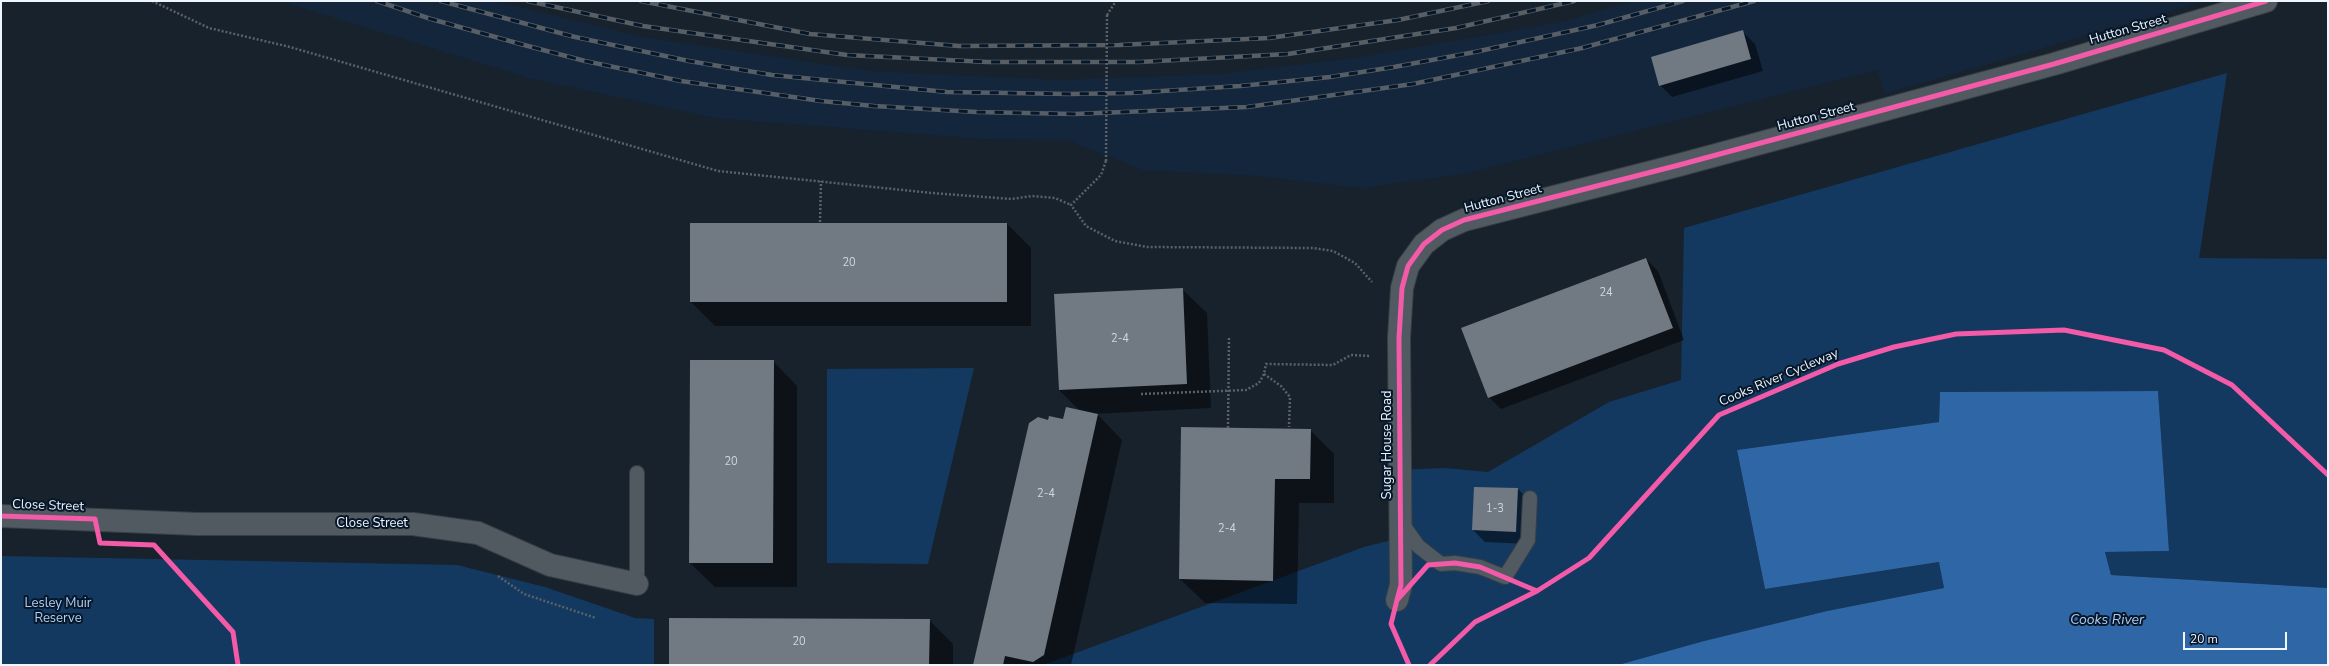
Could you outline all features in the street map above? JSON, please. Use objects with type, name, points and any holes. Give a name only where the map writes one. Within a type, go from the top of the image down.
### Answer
[{"type":"street","name":"Hutton Street","points":[[1402,288],[1408,266],[1424,244],[1442,230],[1464,220],[1679,166],[2039,68],[2266,1]]},
{"type":"street","name":"Sugar House Road","points":[[1397,600],[1401,585],[1399,357],[1402,288]]},
{"type":"street","name":"Close Street","points":[[1,516],[197,524],[413,524],[478,533],[550,565],[637,584]]},
{"type":"lane","points":[[637,473],[637,584]]},
{"type":"lane","points":[[1400,520],[1418,546],[1441,564],[1455,563],[1480,567],[1505,577],[1528,540],[1530,498]]},
{"type":"path","points":[[152,1],[209,28],[290,47],[718,172],[932,193],[1011,199],[1032,196],[1055,198],[1071,205],[1086,226],[1115,241],[1147,247],[1313,248],[1333,251],[1355,263],[1378,289],[1402,288]]},
{"type":"path","points":[[1071,205],[1101,175],[1106,161],[1106,15],[1116,1]]},
{"type":"path","points":[[820,222],[821,181]]},
{"type":"path","points":[[1228,428],[1229,336]]},
{"type":"path","points":[[1141,394],[1246,390],[1259,383],[1264,374],[1266,364],[1333,365],[1351,355],[1399,357]]},
{"type":"path","points":[[1264,374],[1281,386],[1290,397],[1289,427]]},
{"type":"path","points":[[495,574],[524,594],[596,618]]},
{"type":"path","points":[[1397,600],[1391,624],[1409,665]]},
{"type":"shaded area","points":[[280,1],[495,1],[642,37],[870,71],[1059,80],[1219,74],[1355,58],[1561,22],[1633,1],[2205,1],[1885,94],[1877,70],[1464,174],[1361,188],[1259,176],[1143,170],[1067,140],[984,139],[715,118],[529,78]]},
{"type":"green space","points":[[2227,73],[2199,258],[2328,259],[2328,588],[2111,575],[2105,552],[2169,551],[2158,391],[1940,392],[1939,422],[1737,450],[1765,589],[1940,562],[1944,588],[1827,611],[1704,641],[1618,665],[1043,665],[1364,547],[1400,538],[1399,470],[1445,468],[1488,472],[1609,402],[1681,380],[1684,228]]},
{"type":"green space","points":[[974,368],[928,564],[827,563],[827,369]]},
{"type":"green space","name":"Lesley Muir Reserve","points":[[1,556],[457,565],[545,587],[635,618],[654,619],[654,665],[1,665]]},
{"type":"water","name":"Cooks River","points":[[2158,391],[2169,551],[2105,552],[2111,575],[2328,588],[2328,665],[1618,665],[1704,641],[1827,611],[1944,588],[1939,562],[1765,589],[1737,450],[1939,422],[1940,392]]},
{"type":"building","points":[[1743,30],[1751,59],[1659,86],[1651,57]]},
{"type":"building","points":[[690,223],[1007,223],[1007,302],[690,302]]},
{"type":"building","points":[[1646,258],[1673,328],[1488,398],[1461,328]]},
{"type":"building","points":[[1183,288],[1187,384],[1059,390],[1054,294]]},
{"type":"building","points":[[690,360],[774,360],[773,563],[689,563]]},
{"type":"building","points":[[1066,407],[1098,414],[1044,655],[1033,662],[1005,656],[1003,665],[973,665],[1029,423],[1038,417],[1048,420],[1049,416],[1063,419]]},
{"type":"building","points":[[1181,427],[1311,429],[1310,479],[1275,479],[1273,581],[1179,579]]},
{"type":"building","points":[[1474,487],[1518,488],[1516,532],[1472,530]]},
{"type":"building","points":[[669,618],[930,619],[929,665],[669,665]]},
{"type":"railway","points":[[377,1],[431,19],[524,45],[585,61],[681,81],[821,101],[874,106],[977,112],[1074,114],[1247,107],[1413,84],[1582,48],[1754,1]]},
{"type":"railway","points":[[441,1],[575,37],[689,61],[772,75],[947,92],[1070,94],[1131,93],[1240,86],[1330,77],[1475,52],[1598,25],[1683,1]]},
{"type":"railway","points":[[528,1],[643,26],[847,55],[987,62],[1139,62],[1288,54],[1456,28],[1574,1]]},
{"type":"railway","points":[[641,1],[810,34],[959,46],[1119,45],[1269,38],[1398,20],[1488,1]]},
{"type":"cycle path","points":[[1397,600],[1401,585],[1399,338],[1402,288],[1408,266],[1424,244],[1442,230],[1464,220],[1679,165],[2054,64],[2266,1]]},
{"type":"cycle path","name":"Cooks River Cycleway","points":[[1430,665],[1475,622],[1537,591],[1589,558],[1719,415],[1838,364],[1894,347],[1956,334],[2064,330],[2164,350],[2232,385],[2328,475]]},
{"type":"cycle path","points":[[1,516],[95,519],[100,543],[154,545],[233,632],[238,665]]},
{"type":"cycle path","points":[[1409,665],[1391,624],[1397,600],[1428,565],[1455,563],[1480,567],[1537,591]]}]
